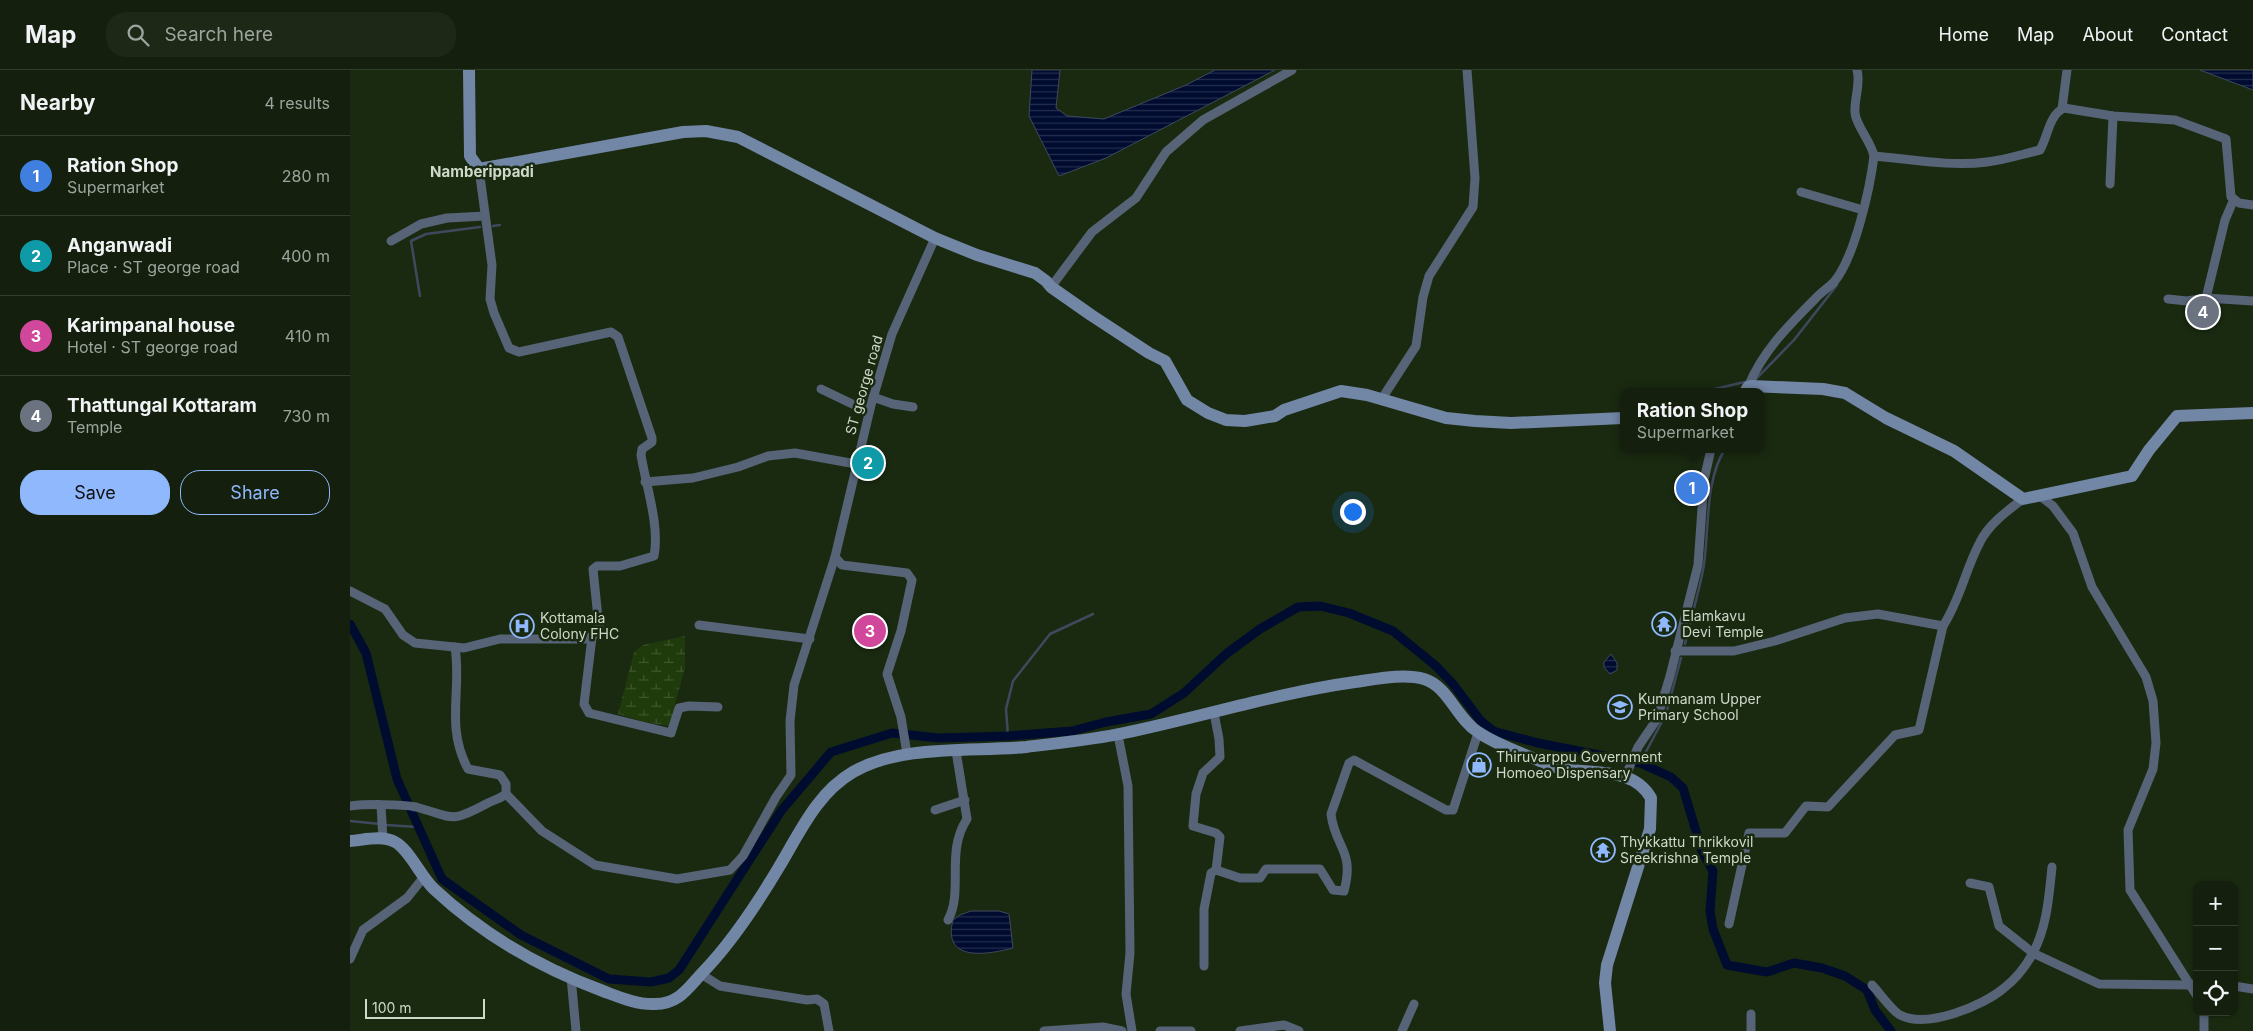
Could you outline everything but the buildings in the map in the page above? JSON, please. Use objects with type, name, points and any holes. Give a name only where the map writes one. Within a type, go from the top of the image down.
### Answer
[{"type":"main road","points":[[469,70],[470,156],[479,169],[683,132],[721,132],[738,137],[935,238],[977,255],[1035,273],[1051,287],[1149,353],[1165,361],[1188,400],[1208,413],[1226,420],[1245,421],[1275,416],[1284,410],[1341,391],[1446,418],[1475,421],[1511,423],[1620,418]]},
{"type":"main road","points":[[1750,386],[1823,389],[1845,393],[1886,418],[1954,451],[2023,498],[2132,476],[2149,450],[2176,416],[2253,413]]},
{"type":"main road","points":[[350,841],[384,839],[396,842],[423,878],[473,921],[503,942],[571,977],[630,1001],[654,1004],[674,1001],[691,988],[741,926],[813,810],[832,786],[853,772],[874,762],[907,750],[956,751],[1020,747],[1118,735],[1313,688],[1372,680],[1426,679],[1442,692],[1478,733],[1560,770],[1627,772],[1648,792],[1651,798],[1652,816],[1642,855],[1606,965],[1605,983],[1610,1031]]},
{"type":"street","points":[[1051,287],[1092,232],[1136,198],[1166,152],[1203,120],[1292,70]]},
{"type":"street","points":[[1381,400],[1416,346],[1429,276],[1473,207],[1475,178],[1467,70]]},
{"type":"street","points":[[1750,386],[1767,352],[1786,327],[1834,281],[1844,264],[1863,210],[1870,187],[1874,156],[1871,143],[1855,115],[1859,77],[1857,70]]},
{"type":"street","points":[[1874,156],[1943,162],[1986,162],[2040,150],[2046,140],[2052,120],[2062,108],[2067,70]]},
{"type":"street","points":[[2062,108],[2112,116],[2175,120],[2226,139],[2228,184],[2231,196],[2239,202],[2253,205]]},
{"type":"street","points":[[2110,184],[2112,116]]},
{"type":"street","points":[[350,591],[385,609],[403,636],[415,643],[464,648],[500,640],[586,639],[592,636],[599,628],[594,569],[597,566],[620,566],[654,556],[657,546],[655,527],[641,455],[642,449],[652,442],[652,438],[618,336],[611,332],[520,352],[514,352],[510,348],[494,313],[490,299],[492,265],[479,169]]},
{"type":"street","points":[[1801,192],[1863,210]]},
{"type":"street","points":[[2206,298],[2225,220],[2234,199]]},
{"type":"street","points":[[391,241],[421,224],[447,218],[485,216]]},
{"type":"street","name":"ST george road","points":[[455,647],[458,662],[454,717],[455,737],[468,769],[500,775],[506,784],[506,794],[542,831],[595,865],[676,879],[730,870],[743,856],[776,797],[791,775],[790,722],[794,685],[835,557],[869,412],[892,334],[935,238]]},
{"type":"street","points":[[2168,299],[2187,301],[2206,298],[2253,301]]},
{"type":"street","points":[[821,389],[869,412]]},
{"type":"street","points":[[873,397],[893,404],[913,406]]},
{"type":"street","points":[[645,482],[693,478],[738,467],[768,456],[795,453],[856,464]]},
{"type":"street","points":[[1627,772],[1638,747],[1657,719],[1698,565],[1704,480],[1710,453]]},
{"type":"street","points":[[2040,496],[2052,506],[2074,533],[2092,587],[2146,677],[2153,701],[2156,743],[2153,769],[2128,830],[2130,890],[2161,942],[2193,984]]},
{"type":"street","points":[[1729,924],[1749,833],[1785,833],[1806,806],[1828,807],[1895,735],[1919,730],[1943,626],[1956,606],[1980,541],[2000,516],[2023,498]]},
{"type":"street","points":[[835,557],[842,565],[898,571],[907,573],[912,580],[901,631],[887,674],[901,717],[907,750]]},
{"type":"street","points":[[1675,651],[1734,651],[1775,641],[1845,618],[1878,614],[1943,626]]},
{"type":"street","points":[[699,625],[810,639]]},
{"type":"street","points":[[592,636],[584,704],[589,713],[671,733],[679,708],[688,706],[718,707]]},
{"type":"street","points":[[1214,713],[1220,757],[1203,773],[1196,794],[1193,826],[1216,833],[1220,837],[1216,870]]},
{"type":"street","points":[[1216,870],[1240,878],[1260,878],[1266,869],[1320,869],[1332,890],[1344,891],[1348,876],[1347,856],[1332,822],[1331,814],[1349,763],[1354,760],[1446,810],[1452,810],[1478,733]]},
{"type":"street","points":[[1118,735],[1128,786],[1130,953],[1126,994],[1132,1031]]},
{"type":"street","points":[[948,920],[954,899],[955,857],[960,830],[967,820],[956,751]]},
{"type":"street","points":[[350,806],[364,804],[416,807],[443,817],[459,817],[475,811],[506,794]]},
{"type":"street","points":[[935,810],[965,800]]},
{"type":"street","points":[[381,806],[384,839]]},
{"type":"street","points":[[1872,984],[1900,1016],[1927,1020],[1976,1006],[2003,990],[2019,975],[2033,953],[2047,912],[2052,867]]},
{"type":"street","points":[[1204,966],[1204,909],[1208,879],[1211,873],[1216,870]]},
{"type":"street","points":[[350,959],[363,930],[407,898],[423,878]]},
{"type":"street","points":[[1970,883],[1989,887],[1999,926],[2033,953],[2099,984],[2193,984]]},
{"type":"street","points":[[701,974],[720,986],[807,1000],[817,999],[824,1004],[829,1031]]},
{"type":"street","points":[[571,977],[576,1031]]},
{"type":"street","points":[[2238,987],[2253,989]]},
{"type":"street","points":[[1402,1031],[1414,1004]]},
{"type":"street","points":[[1751,1014],[1751,1031]]},
{"type":"street","points":[[2204,1016],[2204,1031]]},
{"type":"street","points":[[1240,1031],[1284,1025],[1299,1031]]},
{"type":"street","points":[[1044,1031],[1103,1027],[1122,1031]]},
{"type":"street","points":[[1160,1031],[1191,1031]]},
{"type":"green space","points":[[685,636],[685,668],[669,726],[645,722],[618,714],[634,652],[643,645]]},
{"type":"water","points":[[1032,70],[1060,70],[1056,108],[1067,116],[1104,119],[1186,85],[1215,70],[1275,70],[1106,158],[1059,176],[1029,116]]},
{"type":"water","points":[[2200,70],[2253,70],[2253,90]]},
{"type":"water","points":[[1611,654],[1617,663],[1617,670],[1610,674],[1604,667],[1604,662]]},
{"type":"water","points":[[971,911],[999,911],[1009,914],[1013,948],[979,953],[960,949],[954,943],[951,934],[953,920]]},
{"type":"waterway","points":[[493,226],[500,225]]},
{"type":"waterway","points":[[420,296],[411,241],[426,234],[480,227]]},
{"type":"waterway","points":[[1754,381],[1794,340],[1837,285]]},
{"type":"waterway","points":[[1719,388],[1749,381]]},
{"type":"waterway","points":[[1685,644],[1704,565],[1711,490],[1714,475],[1723,453]]},
{"type":"waterway","points":[[350,624],[366,653],[397,779],[442,879],[521,935],[609,979],[651,982],[669,978],[679,970],[781,811],[831,752],[892,733],[939,738],[1008,736],[1072,731],[1106,722],[1151,714],[1184,693],[1226,654],[1260,629],[1298,607],[1320,606],[1349,613],[1393,631],[1436,666],[1453,684],[1480,720],[1493,731],[1538,743],[1640,763],[1671,777],[1683,788],[1702,851],[1713,871],[1710,911],[1713,929],[1727,965],[1767,972],[1794,963],[1822,968],[1845,976],[1867,990],[1875,1010],[1891,1031]]},
{"type":"waterway","points":[[1008,736],[1006,709],[1013,681],[1050,634],[1093,614]]},
{"type":"waterway","points":[[1640,763],[1666,714],[1681,658]]},
{"type":"waterway","points":[[350,821],[380,824]]},
{"type":"waterway","points":[[385,825],[419,827]]},
{"type":"place","name":"Thattungal Kottaram","points":[[2203,312]]},
{"type":"place","name":"Anganwadi","points":[[868,463]]},
{"type":"place","name":"Ration Shop","points":[[1692,488]]},
{"type":"place","name":"Elamkavu Devi Temple","points":[[1664,624]]},
{"type":"place","name":"Kottamala Colony FHC","points":[[522,626]]},
{"type":"place","name":"Karimpanal house","points":[[870,631]]},
{"type":"place","name":"Kummanam Upper Primary School","points":[[1620,707]]},
{"type":"place","name":"Thiruvarppu Government Homoeo Dispensary","points":[[1479,765]]},
{"type":"place","name":"Thykkattu Thrikkovil Sreekrishna Temple","points":[[1603,850]]},
{"type":"district","name":"Namberippadi","points":[[482,172]]}]
